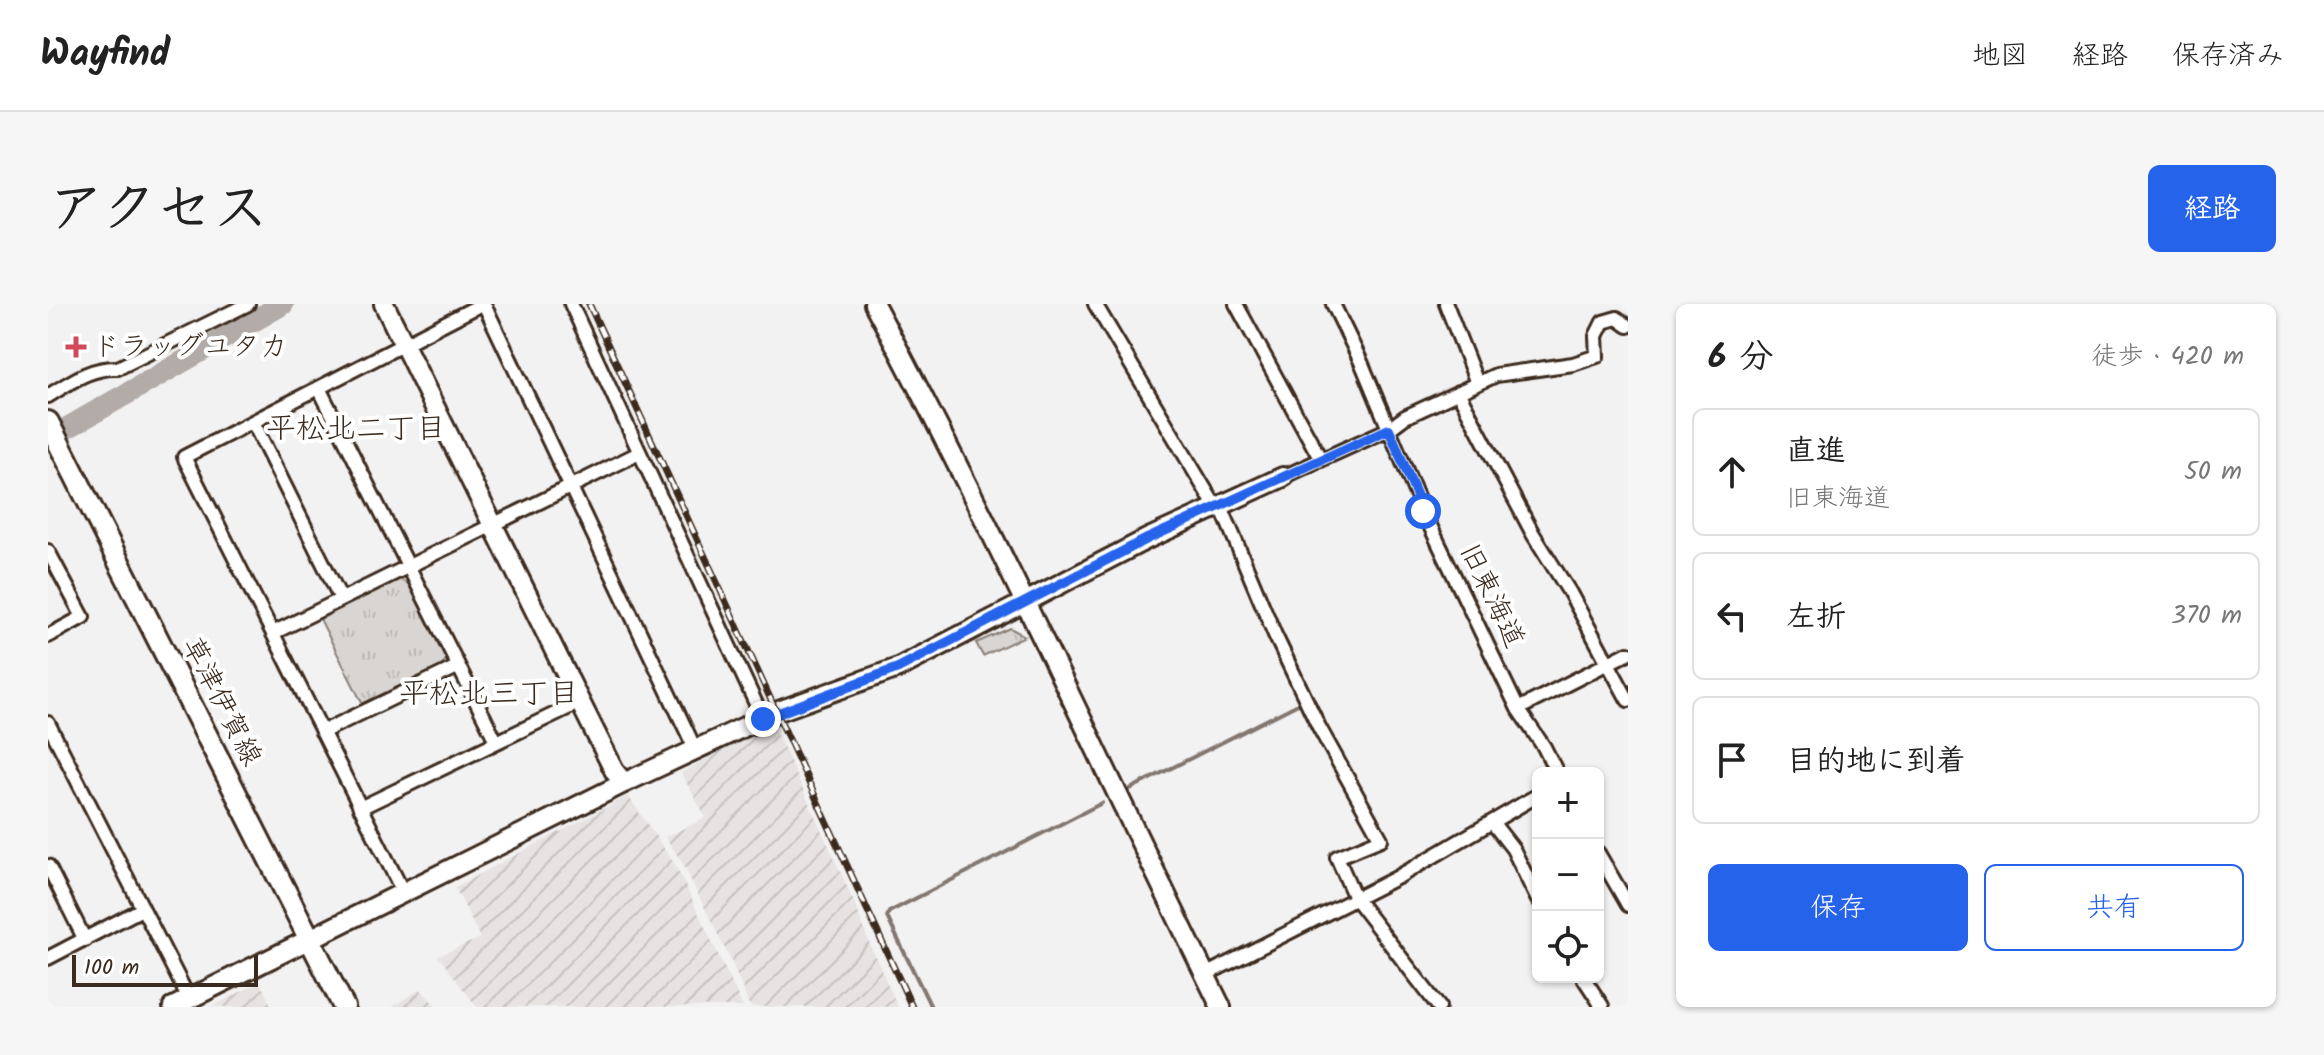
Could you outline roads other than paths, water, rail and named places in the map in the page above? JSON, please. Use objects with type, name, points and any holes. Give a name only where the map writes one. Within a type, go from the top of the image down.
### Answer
[{"type":"main road","name":"草津伊賀線","points":[[48,422],[344,1007]]},
{"type":"street","points":[[48,396],[85,374],[100,368],[118,368],[248,304]]},
{"type":"street","points":[[384,304],[615,772],[624,783]]},
{"type":"street","points":[[403,892],[184,457],[483,304],[696,751]]},
{"type":"street","points":[[571,304],[763,719]]},
{"type":"street","points":[[874,304],[932,412],[1025,600],[1221,1007]]},
{"type":"street","points":[[1095,304],[1218,505],[1319,727],[1381,839],[1337,857],[1355,898],[1439,1007]]},
{"type":"street","points":[[1236,304],[1321,460]]},
{"type":"street","name":"旧東海道","points":[[1333,304],[1423,511],[1518,709],[1554,767]]},
{"type":"street","points":[[1446,304],[1477,383]]},
{"type":"street","points":[[48,723],[142,909],[181,1003],[624,783],[763,719],[898,668],[1025,600],[1218,505],[1389,429],[1405,417],[1477,383],[1496,375],[1573,364],[1597,356],[1596,336],[1603,322],[1617,318],[1628,326]]},
{"type":"street","points":[[319,388],[496,741]]},
{"type":"street","points":[[1458,392],[1533,534],[1628,700]]},
{"type":"street","points":[[253,422],[341,599]]},
{"type":"street","points":[[273,633],[639,453]]},
{"type":"street","points":[[48,636],[83,617],[49,555]]},
{"type":"street","points":[[1518,709],[1628,653]]},
{"type":"street","points":[[322,732],[457,667]]},
{"type":"street","points":[[360,808],[580,702]]},
{"type":"street","points":[[1205,975],[1398,877],[1532,799]]},
{"type":"street","points":[[1492,822],[1513,849],[1532,888]]},
{"type":"street","points":[[1604,863],[1628,905]]},
{"type":"street","points":[[48,866],[85,940]]},
{"type":"street","points":[[48,958],[142,909]]},
{"type":"street","points":[[1587,983],[1600,1007]]},
{"type":"waterway","points":[[48,439],[283,304]]},
{"type":"waterway","points":[[1130,789],[1300,703]]},
{"type":"waterway","points":[[931,1007],[887,917],[889,912],[1102,803]]},
{"type":"railway","points":[[589,304],[912,1007]]},
{"type":"place","name":"ドラッグユタカ","points":[[76,347]]},
{"type":"district","name":"平松北二丁目","points":[[356,430]]},
{"type":"district","name":"平松北三丁目","points":[[489,695]]}]
